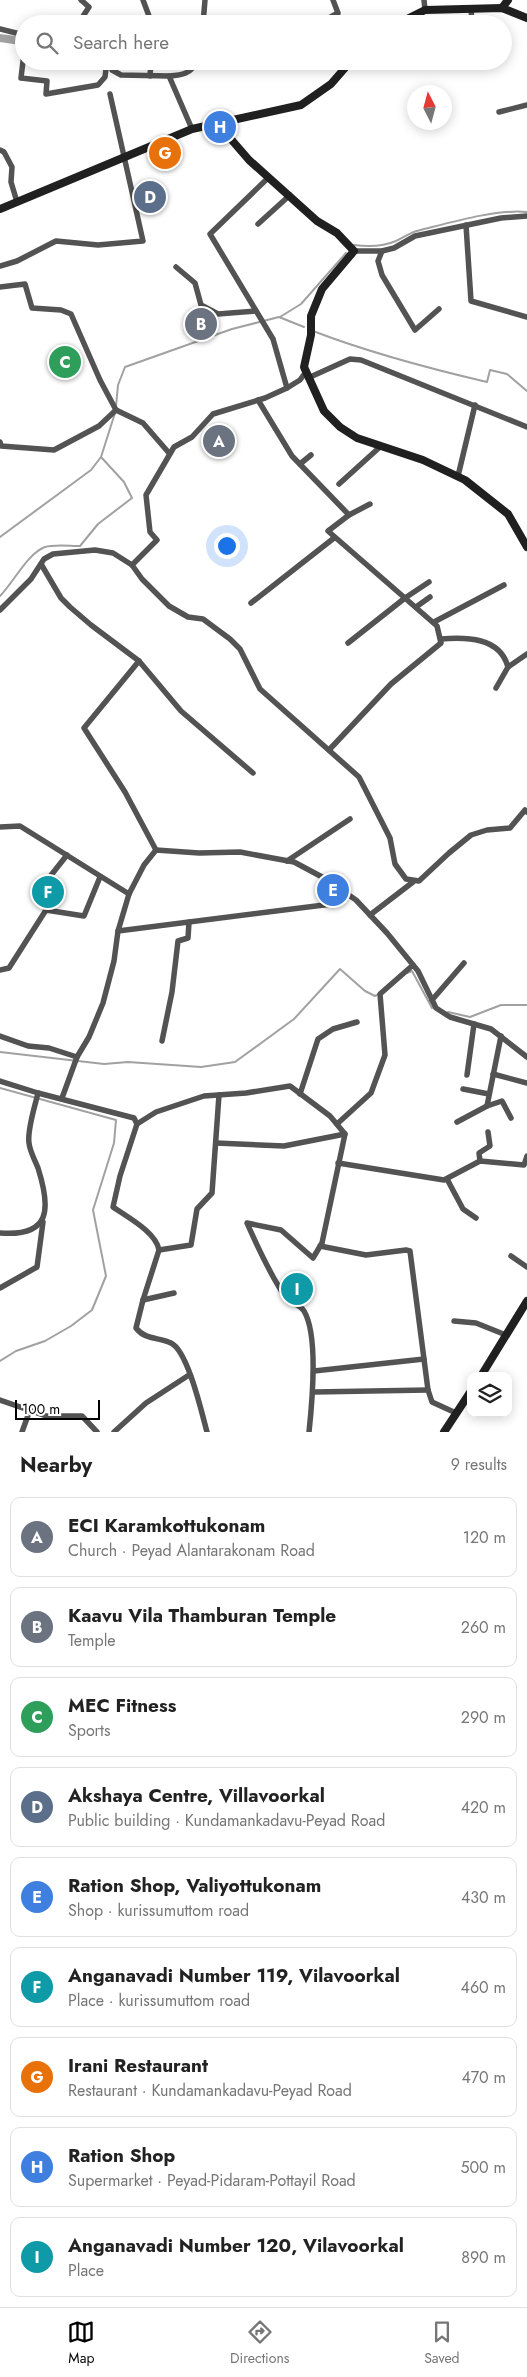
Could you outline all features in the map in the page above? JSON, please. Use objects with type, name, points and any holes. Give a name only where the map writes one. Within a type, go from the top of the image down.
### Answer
[{"type":"main road","points":[[502,8],[508,0]]},
{"type":"main road","points":[[415,15],[425,10],[502,8],[527,18]]},
{"type":"main road","points":[[0,209],[192,129],[301,105],[331,84],[343,70]]},
{"type":"main road","points":[[217,123],[249,160],[318,221],[337,233],[354,252],[322,289],[311,316],[309,343],[304,360],[306,375],[328,418],[357,438],[423,460],[458,476],[508,514],[527,547]]},
{"type":"main road","points":[[483,1372],[527,1301]]},
{"type":"main road","points":[[444,1432],[467,1397]]},
{"type":"street","points":[[81,0],[89,7],[84,15]]},
{"type":"street","points":[[142,0],[148,15]]},
{"type":"street","points":[[204,15],[205,0]]},
{"type":"street","points":[[333,0],[338,13],[336,15]]},
{"type":"street","points":[[424,0],[425,10]]},
{"type":"street","points":[[471,8],[471,15]]},
{"type":"street","points":[[0,29],[15,33]]},
{"type":"street","points":[[22,70],[21,78],[47,81],[46,94],[98,85],[106,77],[107,70]]},
{"type":"street","points":[[112,70],[122,75],[150,76],[169,76],[191,70]]},
{"type":"street","points":[[150,70],[150,76]]},
{"type":"street","points":[[169,76],[192,129]]},
{"type":"street","points":[[0,266],[17,261],[56,241],[98,245],[143,241],[110,94]]},
{"type":"street","points":[[499,112],[527,105]]},
{"type":"street","points":[[0,150],[4,152],[12,167],[11,182],[17,202]]},
{"type":"street","points":[[269,177],[210,234],[273,340],[287,388]]},
{"type":"street","points":[[258,224],[290,195]]},
{"type":"street","points":[[354,252],[382,251],[394,248],[415,236],[501,218],[527,216]]},
{"type":"street","points":[[466,225],[471,301],[527,317]]},
{"type":"street","points":[[382,251],[378,261],[382,276],[414,330],[440,309]]},
{"type":"street","points":[[176,267],[195,282],[200,305],[218,314],[256,311]]},
{"type":"street","points":[[0,287],[25,284],[32,308],[61,310],[71,314],[100,380],[116,410],[142,423],[169,453]]},
{"type":"street","points":[[132,565],[157,540],[150,532],[146,495],[169,453],[174,448],[192,436],[213,414],[258,400],[287,388],[306,375],[350,359],[361,360],[527,427]]},
{"type":"street","points":[[258,400],[292,456],[349,515]]},
{"type":"street","points":[[458,476],[475,405]]},
{"type":"street","points":[[0,442],[1,446],[54,450],[99,426],[116,410]]},
{"type":"street","points":[[339,484],[381,446]]},
{"type":"street","points":[[300,464],[311,455]]},
{"type":"street","points":[[329,750],[391,684],[441,643],[437,626],[434,622],[328,531],[349,515],[370,504]]},
{"type":"street","points":[[251,604],[334,538]]},
{"type":"street","points":[[0,610],[31,579],[44,559],[53,554],[95,550],[113,553],[132,565],[142,579],[169,606],[188,617],[203,619],[240,649],[260,689],[359,777],[390,838],[395,864],[406,879],[412,882]]},
{"type":"street","points":[[41,564],[61,598],[70,607],[90,625],[139,661],[181,711],[253,773]]},
{"type":"street","points":[[348,643],[405,598],[429,582]]},
{"type":"street","points":[[434,622],[504,585]]},
{"type":"street","points":[[416,607],[430,597]]},
{"type":"street","points":[[441,639],[464,637],[489,644],[505,658],[508,667]]},
{"type":"street","points":[[496,688],[508,667],[527,654]]},
{"type":"street","points":[[139,661],[84,728],[125,792],[156,850]]},
{"type":"street","points":[[370,915],[412,882],[419,881],[472,835],[487,830],[510,828],[525,810],[527,812]]},
{"type":"street","points":[[287,861],[350,819]]},
{"type":"street","points":[[0,827],[20,826],[129,894]]},
{"type":"street","points":[[156,850],[199,853],[240,852],[287,861],[324,878],[356,900],[370,915],[413,965],[436,1008],[450,1017],[491,1029],[527,1057]]},
{"type":"street","points":[[62,1098],[77,1058],[89,1037],[103,1004],[114,961],[118,931],[129,894],[144,864],[156,850]]},
{"type":"street","points":[[37,895],[46,887],[48,879],[67,855]]},
{"type":"street","points":[[0,970],[10,968],[46,910],[84,916],[100,877]]},
{"type":"street","points":[[118,931],[332,904],[343,891]]},
{"type":"street","points":[[162,1041],[172,992],[178,941],[188,938],[189,922]]},
{"type":"street","points":[[432,1000],[464,963]]},
{"type":"street","points":[[337,1124],[371,1093],[385,1055],[380,994],[413,965]]},
{"type":"street","points":[[300,1094],[318,1039],[333,1029],[357,1022]]},
{"type":"street","points":[[467,1075],[474,1024]]},
{"type":"street","points":[[0,1036],[28,1046],[49,1048],[77,1058]]},
{"type":"street","points":[[487,1106],[501,1036]]},
{"type":"street","points":[[494,1074],[527,1083]]},
{"type":"street","points":[[0,1081],[37,1097],[62,1098],[128,1114],[134,1118],[137,1124]]},
{"type":"street","points":[[207,1432],[182,1354],[176,1346],[141,1334],[136,1328],[159,1250],[158,1244],[146,1232],[113,1207],[120,1176],[137,1124],[156,1112],[204,1096],[290,1086],[330,1116],[345,1134]]},
{"type":"street","points":[[463,1089],[489,1094]]},
{"type":"street","points":[[159,1250],[191,1245],[197,1209],[212,1193],[219,1095]]},
{"type":"street","points":[[0,1288],[37,1267],[43,1220],[44,1190],[29,1142],[37,1097]]},
{"type":"street","points":[[457,1122],[487,1106],[502,1101],[511,1118]]},
{"type":"street","points":[[480,1160],[479,1153],[490,1146],[488,1132]]},
{"type":"street","points":[[216,1143],[284,1146],[345,1134]]},
{"type":"street","points":[[309,1432],[314,1392],[314,1371],[308,1322],[304,1310],[285,1297],[268,1268],[247,1223],[281,1230],[313,1258],[320,1246],[345,1134]]},
{"type":"street","points":[[338,1163],[447,1179],[480,1160],[524,1165],[527,1156]]},
{"type":"street","points":[[447,1179],[463,1209],[476,1218]]},
{"type":"street","points":[[0,1233],[29,1233],[39,1227],[43,1220]]},
{"type":"street","points":[[320,1246],[366,1255],[410,1251],[428,1390],[432,1402],[456,1414]]},
{"type":"street","points":[[511,1256],[527,1266]]},
{"type":"street","points":[[143,1300],[174,1293]]},
{"type":"street","points":[[454,1321],[476,1323],[506,1335]]},
{"type":"street","points":[[314,1371],[424,1359]]},
{"type":"street","points":[[114,1432],[146,1403],[189,1375]]},
{"type":"street","points":[[314,1392],[428,1390]]},
{"type":"street","points":[[0,1400],[46,1416],[82,1416],[97,1432]]},
{"type":"street","points":[[22,1432],[30,1410]]},
{"type":"shaded area","points":[[0,34],[15,36],[15,44],[0,42]]},
{"type":"waterway","points":[[354,245],[381,245],[391,243],[414,232],[457,221],[501,213],[527,212]]},
{"type":"waterway","points":[[280,317],[301,304],[346,253]]},
{"type":"waterway","points":[[116,406],[118,385],[125,367],[232,329],[279,317],[304,327]]},
{"type":"waterway","points":[[313,331],[399,359],[487,382],[490,370],[507,374],[527,391]]},
{"type":"waterway","points":[[0,537],[91,470],[101,457],[115,413]]},
{"type":"waterway","points":[[0,596],[39,550],[53,546],[80,546],[98,524],[132,498],[124,482],[101,457]]},
{"type":"waterway","points":[[0,1052],[104,1064],[128,1062],[201,1067],[235,1062],[294,1019],[340,969],[365,991],[375,996],[379,994]]},
{"type":"waterway","points":[[407,973],[412,971],[432,1008]]},
{"type":"waterway","points":[[448,1012],[470,1017],[501,1005],[527,1005]]},
{"type":"waterway","points":[[0,1088],[116,1120],[114,1143],[93,1210],[106,1276],[92,1310],[71,1326],[45,1341],[16,1351],[0,1361]]},
{"type":"place","name":"Ration Shop","points":[[220,127]]},
{"type":"place","name":"Irani Restaurant","points":[[165,153]]},
{"type":"place","name":"Akshaya Centre, Villavoorkal","points":[[150,197]]},
{"type":"place","name":"Kaavu Vila Thamburan Temple","points":[[201,324]]},
{"type":"place","name":"MEC Fitness","points":[[65,362]]},
{"type":"place","name":"ECI Karamkottukonam","points":[[219,441]]},
{"type":"place","name":"Ration Shop, Valiyottukonam","points":[[333,890]]},
{"type":"place","name":"Anganavadi Number 119, Vilavoorkal","points":[[48,892]]},
{"type":"place","name":"Anganavadi Number 120, Vilavoorkal","points":[[297,1289]]}]
